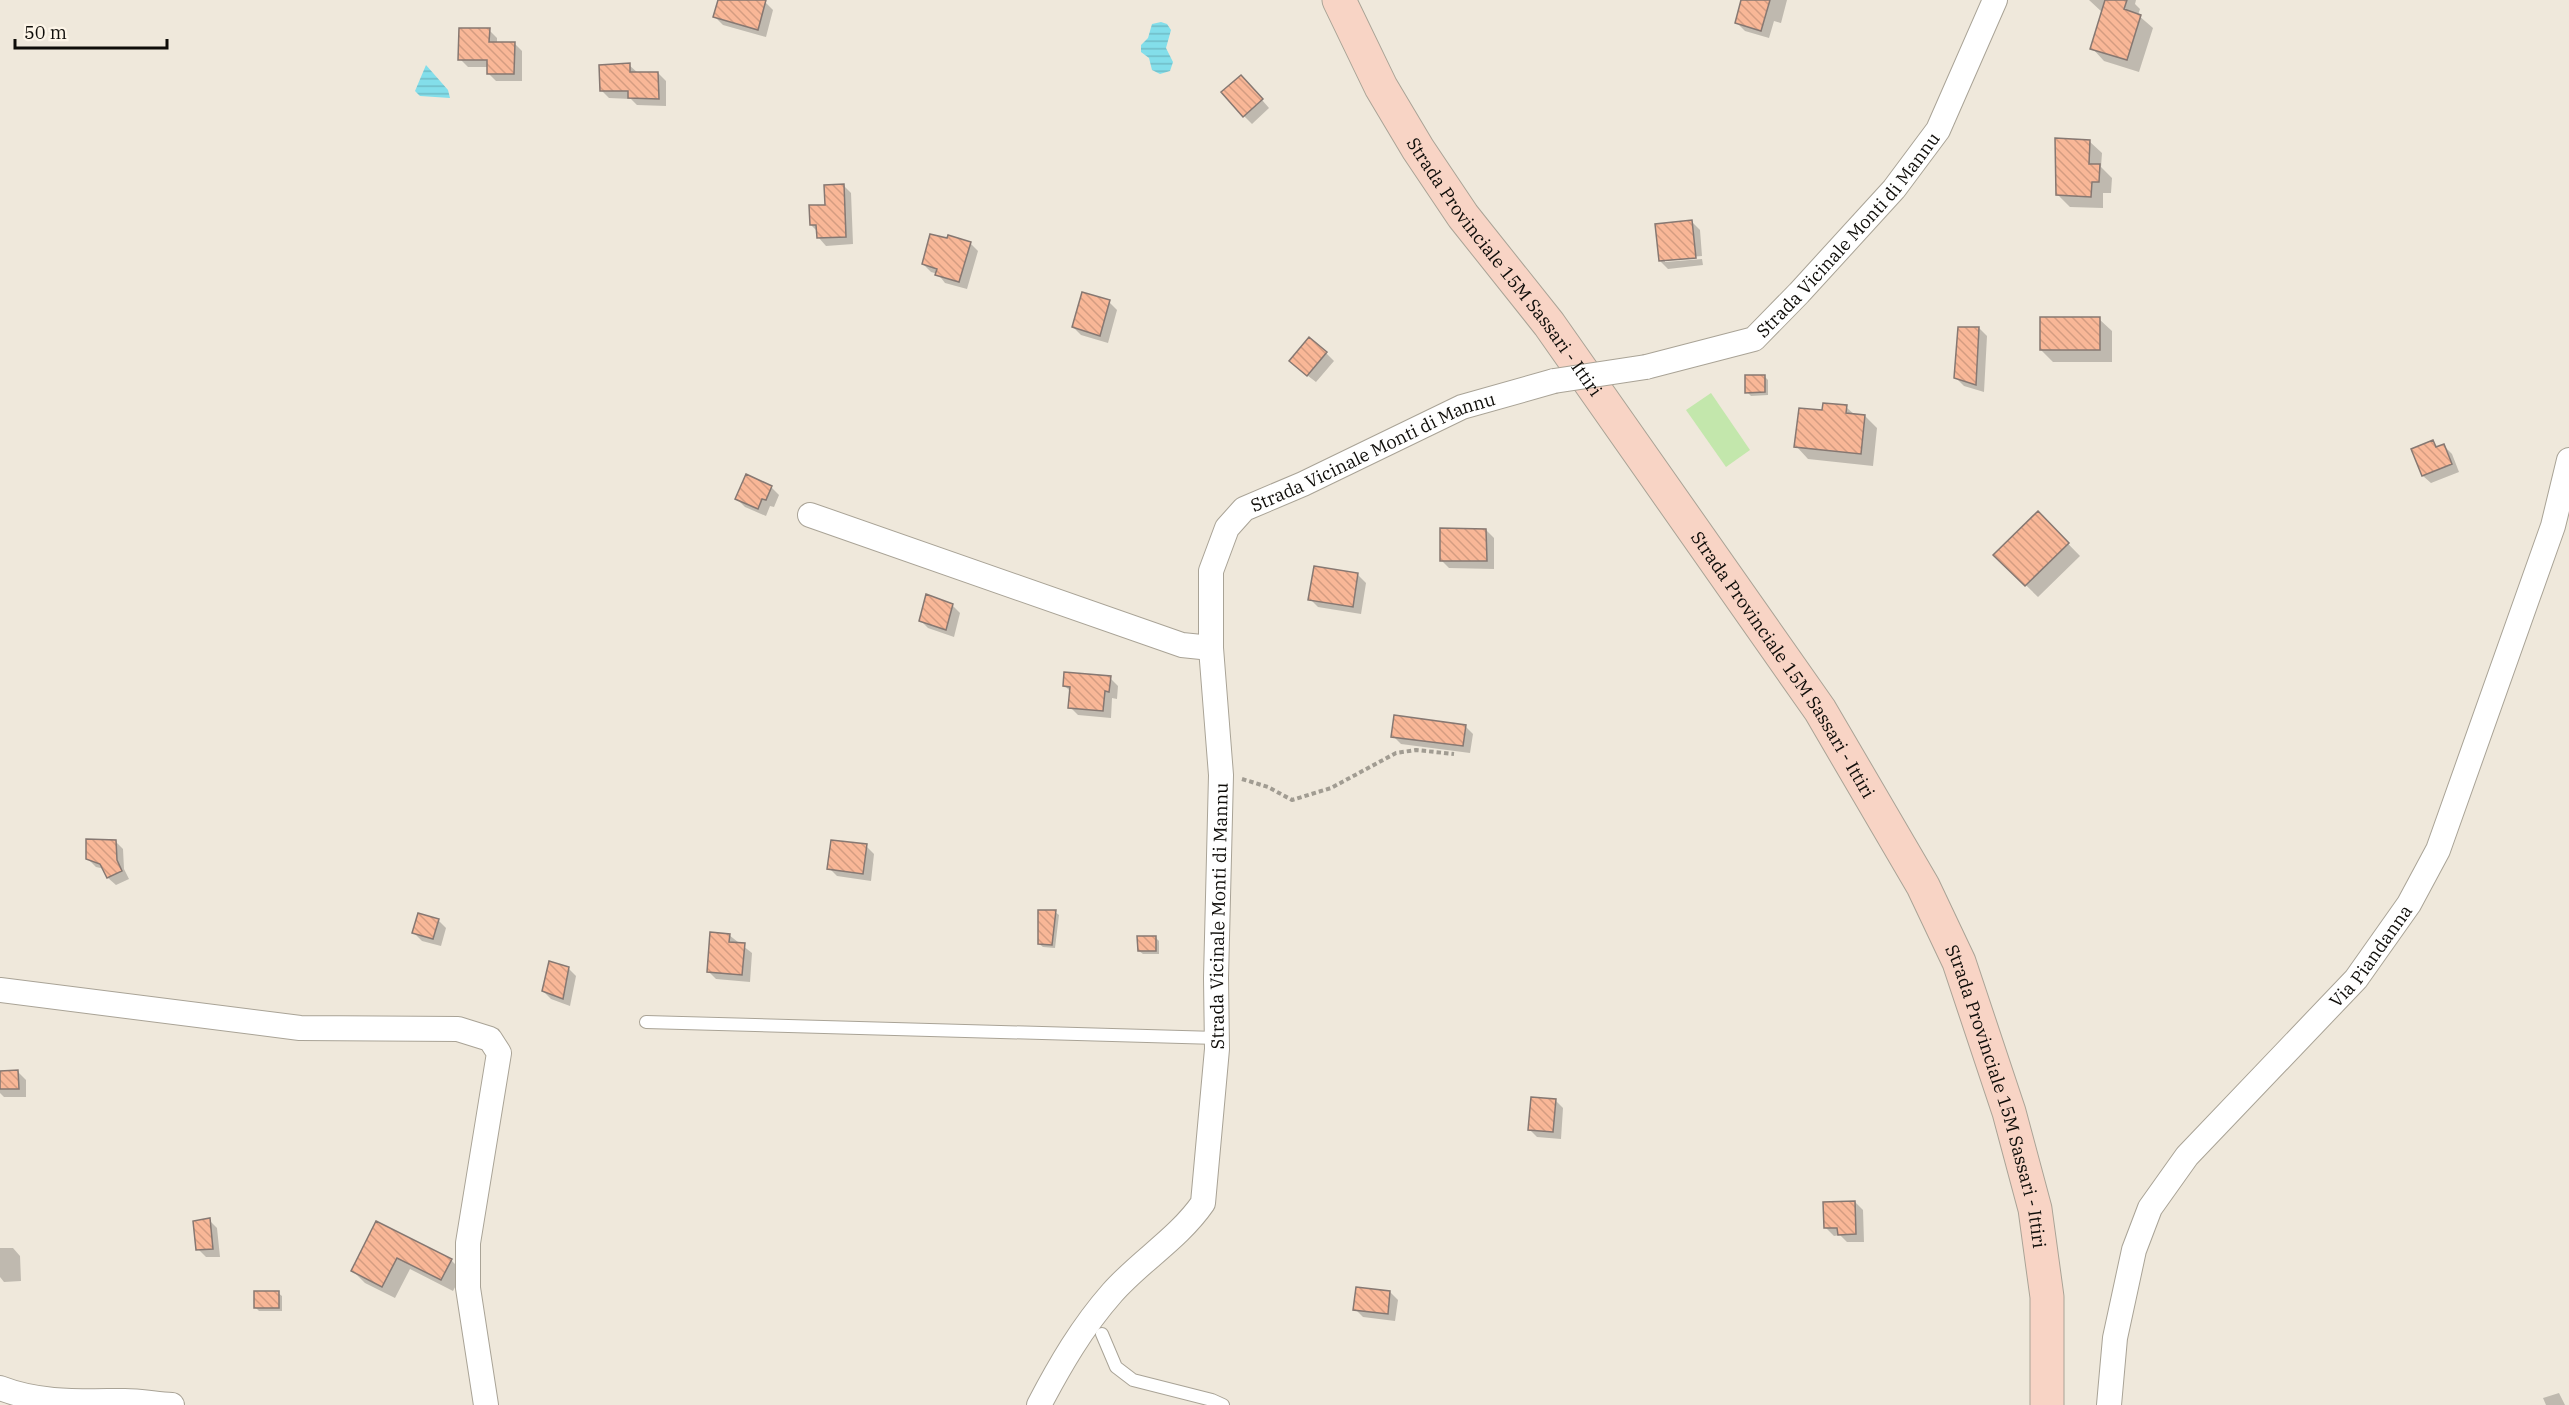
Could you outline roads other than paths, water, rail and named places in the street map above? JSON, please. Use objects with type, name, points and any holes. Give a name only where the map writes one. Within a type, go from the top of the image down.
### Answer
[{"type":"main road","name":"Strada Provinciale 15M Sassari - Ittiri","points":[[1339,0],[1381,87],[1418,149],[1463,216],[1549,324],[1820,710],[1923,886],[1959,962],[2009,1112],[2035,1209],[2047,1298],[2048,1405]]},
{"type":"street","name":"Strada Vicinale Monti di Mannu","points":[[1039,1405],[1068,1350],[1105,1301],[1188,1224],[1203,1203],[1211,1126],[1216,1038],[1221,775],[1211,648],[1211,571],[1227,528],[1244,509],[1303,484],[1462,407],[1554,381],[1646,367],[1754,339],[1894,189],[1938,130],[1995,0]]},
{"type":"street","name":"Via Piandanna","points":[[2109,1405],[2115,1338],[2134,1250],[2150,1208],[2187,1156],[2356,979],[2409,904],[2438,850],[2553,526],[2569,460]]},
{"type":"street","points":[[810,515],[1182,645],[1211,648]]},
{"type":"street","points":[[0,990],[300,1028],[458,1029],[490,1039],[499,1053],[468,1243],[468,1288],[486,1405]]},
{"type":"street","points":[[0,1388],[34,1398],[77,1403],[128,1401],[172,1405]]},
{"type":"lane","points":[[646,1022],[1216,1038]]},
{"type":"lane","points":[[1102,1334],[1116,1367],[1133,1380],[1212,1400],[1223,1405]]},
{"type":"water","points":[[1161,22],[1167,24],[1171,30],[1166,48],[1173,62],[1170,71],[1160,74],[1152,70],[1149,58],[1141,52],[1141,45],[1148,38],[1152,24]]},
{"type":"water","points":[[426,65],[448,90],[450,98],[420,96],[415,91]]}]
